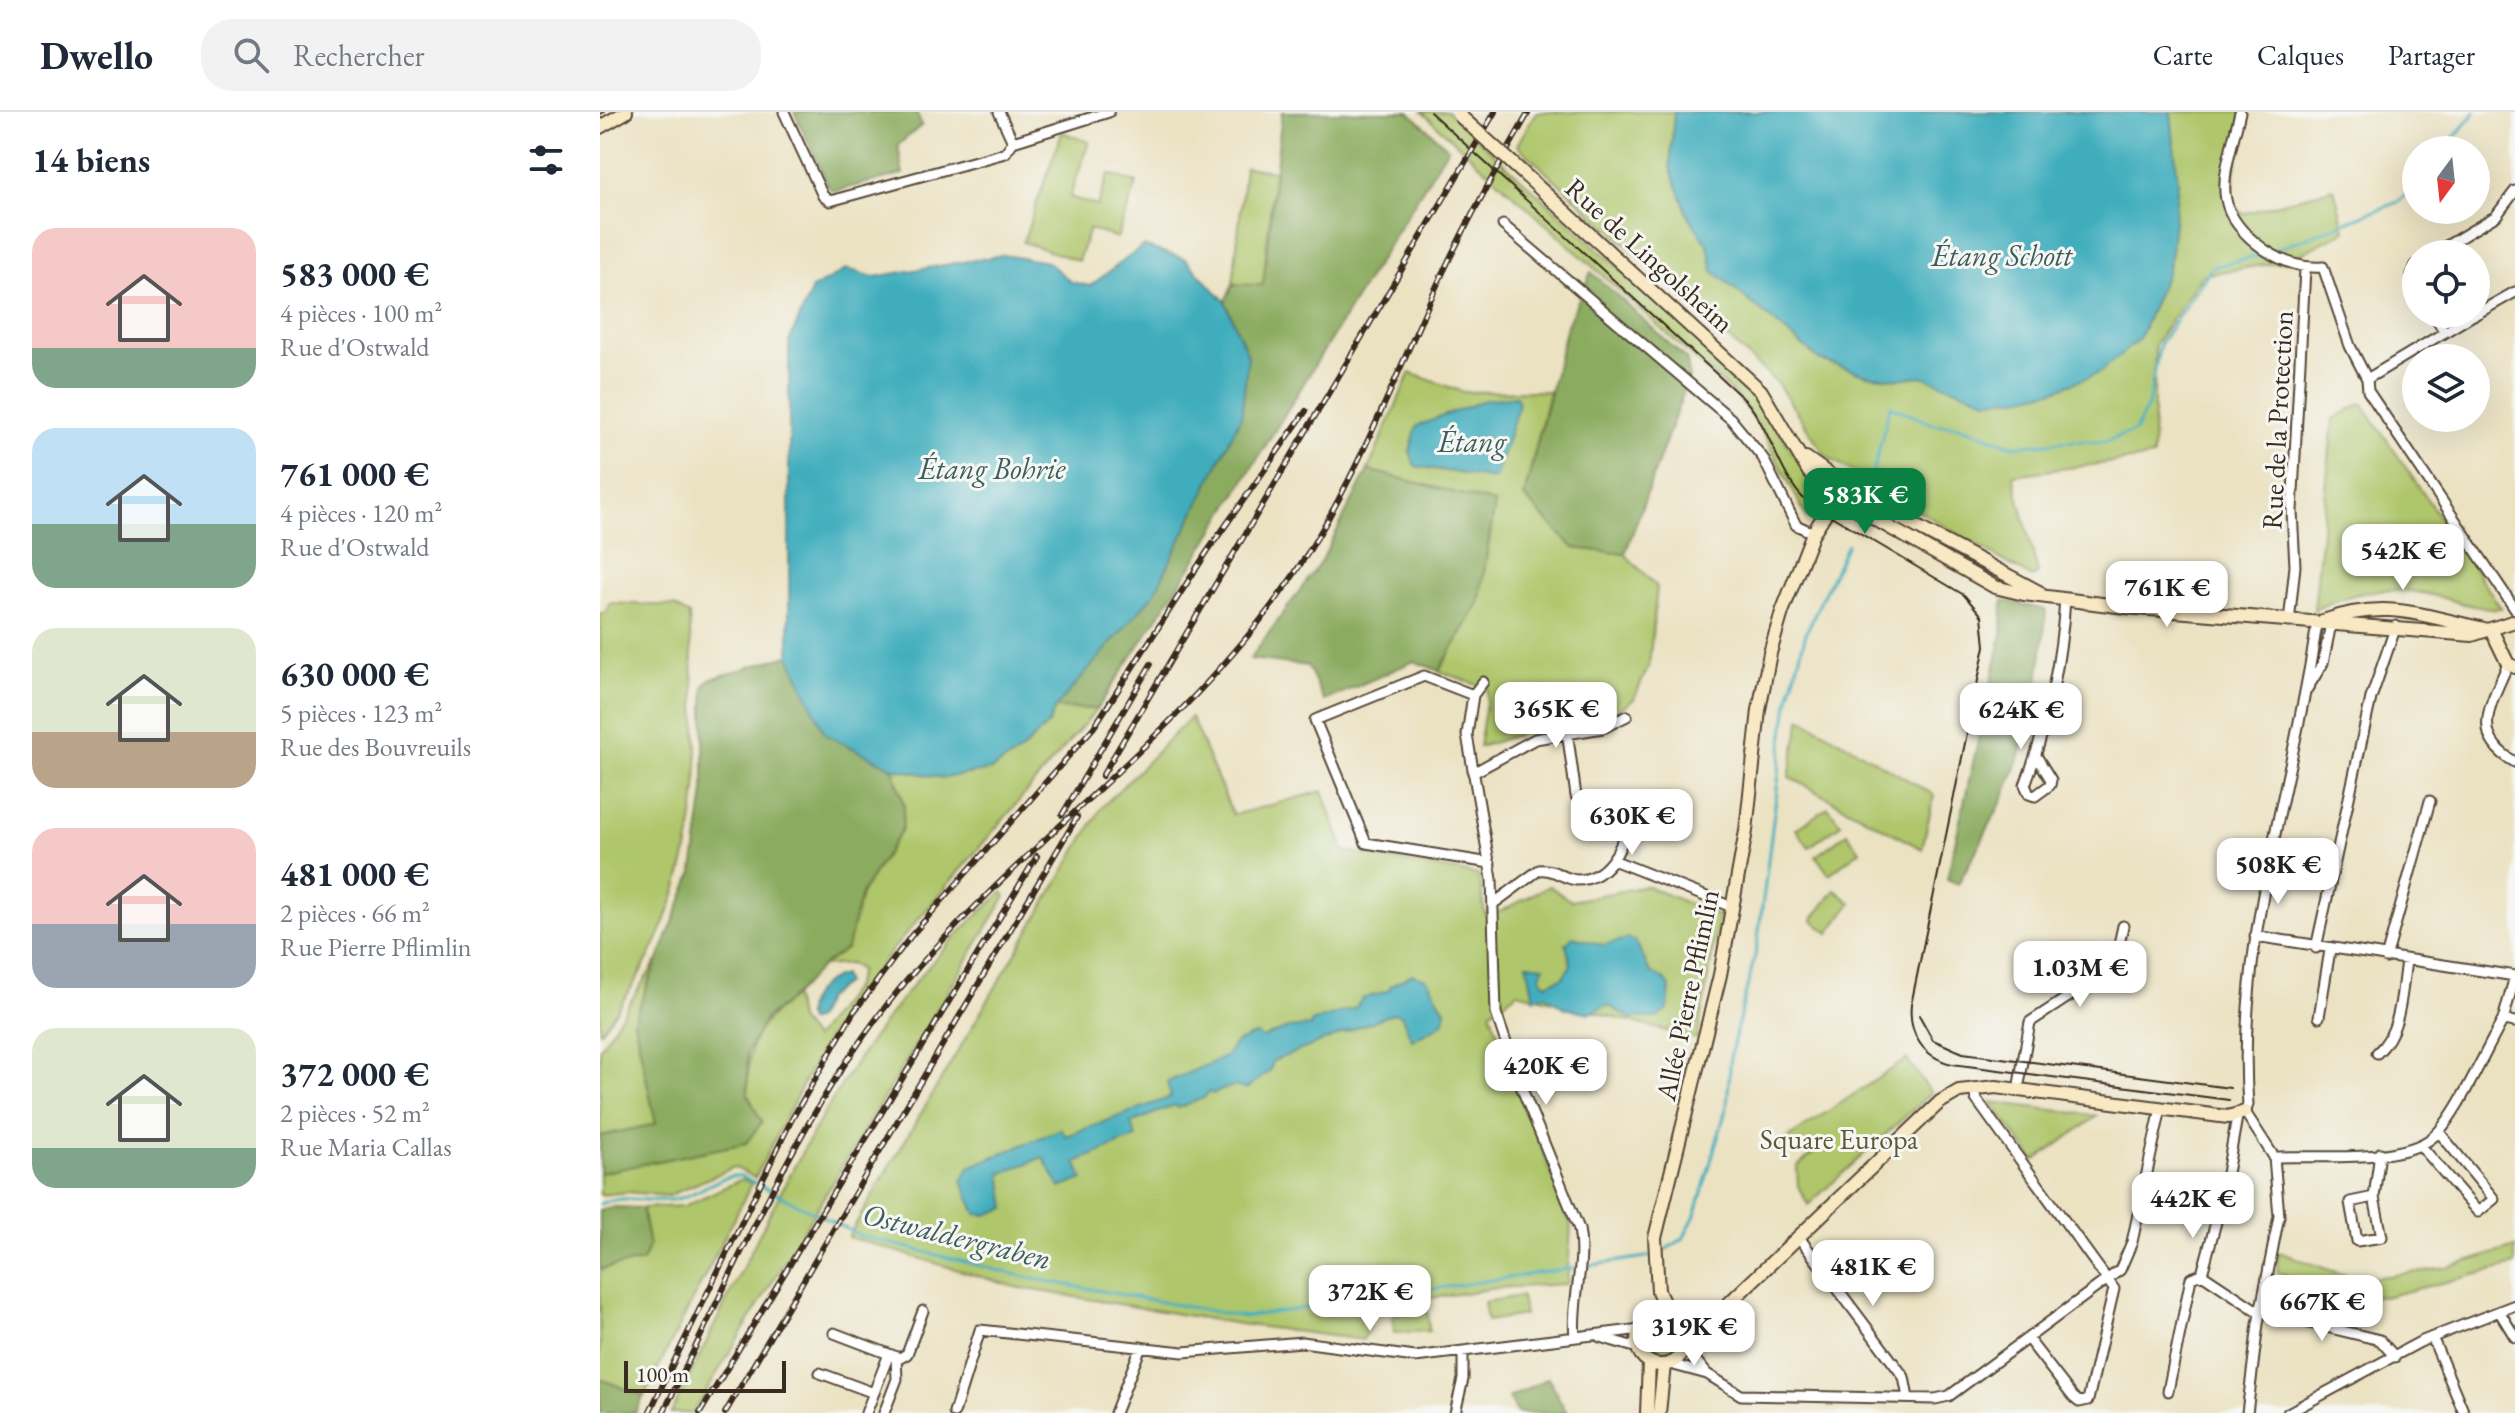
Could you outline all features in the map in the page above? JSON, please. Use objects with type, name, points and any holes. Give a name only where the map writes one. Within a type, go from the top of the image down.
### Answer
[{"type":"street","points":[[600,127],[626,112]]},
{"type":"street","points":[[784,112],[823,196],[830,201],[1005,153],[1013,142],[1109,112]]},
{"type":"street","points":[[999,112],[1013,142]]},
{"type":"street","points":[[2240,112],[2224,190],[2231,220],[2273,255],[2305,269],[2323,267],[2350,346],[2367,379],[2368,391],[2515,609]]},
{"type":"street","name":"Rue de Lingolsheim","points":[[1458,113],[1745,374],[1772,404],[1814,478],[1834,497],[1995,587],[2051,597]]},
{"type":"street","points":[[2456,240],[2496,216],[2515,191]]},
{"type":"street","points":[[2506,203],[2515,210]]},
{"type":"street","points":[[1503,225],[1731,419],[1763,458],[1796,525],[1813,533]]},
{"type":"street","name":"Rue de la Protection","points":[[2289,622],[2295,566],[2292,511],[2305,269]]},
{"type":"street","points":[[2490,306],[2515,292]]},
{"type":"street","points":[[2367,379],[2450,328]]},
{"type":"street","name":"Rue de Lingolsheim","points":[[1796,447],[1843,486],[2015,581],[2051,597]]},
{"type":"street","name":"Allée Pierre Pflimlin","points":[[1674,1321],[1658,1291],[1655,1238],[1720,975],[1746,831],[1759,710],[1770,653],[1782,612],[1813,533],[1843,486]]},
{"type":"street","points":[[2051,597],[2289,622],[2396,626],[2472,635],[2515,621]]},
{"type":"street","points":[[2037,757],[2060,666],[2065,599]]},
{"type":"street","points":[[2317,623],[2347,612],[2381,607],[2492,631],[2512,666],[2488,716],[2487,732],[2489,743],[2515,762]]},
{"type":"street","points":[[2202,1274],[2241,1115],[2248,1105],[2246,1003],[2255,936],[2307,689],[2317,623]]},
{"type":"street","points":[[2307,689],[2323,663],[2331,624]]},
{"type":"street","points":[[2316,948],[2371,698],[2396,626]]},
{"type":"street","points":[[1473,695],[1424,676],[1315,720],[1366,843],[1490,863]]},
{"type":"street","points":[[1483,682],[1473,695],[1467,735],[1490,863],[1496,1013],[1520,1084],[1579,1229],[1575,1337]]},
{"type":"street","points":[[1473,773],[1521,744],[1567,731],[1603,728],[1627,716]]},
{"type":"street","points":[[1493,904],[1539,870],[1580,880],[1602,871],[1613,860],[1624,825],[1619,819],[1576,796],[1567,731]]},
{"type":"street","points":[[2386,958],[2430,801]]},
{"type":"street","points":[[1613,860],[1732,907]]},
{"type":"street","points":[[2018,1090],[2030,1022],[2114,967],[2123,926]]},
{"type":"street","points":[[2255,936],[2316,948],[2515,976],[2503,1020],[2439,1132],[2421,1146],[2380,1153],[2274,1157]]},
{"type":"street","points":[[2319,1017],[2330,950]]},
{"type":"street","points":[[2378,1049],[2395,1027],[2406,961]]},
{"type":"street","points":[[2503,1020],[2515,1022]]},
{"type":"street","points":[[1973,1088],[1976,1099],[2114,1289],[2088,1400],[2079,1402],[2073,1397],[2028,1339]]},
{"type":"street","points":[[1659,1413],[1667,1364],[1705,1320],[1725,1307],[1940,1102],[1973,1088],[2018,1090],[2241,1115],[2274,1157],[2279,1216],[2247,1413]]},
{"type":"street","points":[[1649,1362],[1707,1374],[1741,1395],[1942,1399],[1956,1393],[2120,1270],[2128,1256],[2161,1108]]},
{"type":"street","points":[[2421,1146],[2478,1212],[2494,1199],[2439,1132]]},
{"type":"street","points":[[2374,1197],[2350,1202],[2357,1241],[2382,1237],[2374,1197],[2380,1153]]},
{"type":"street","points":[[1798,1236],[1904,1377],[1908,1398]]},
{"type":"street","points":[[2202,1274],[2261,1312],[2380,1340],[2395,1357]]},
{"type":"street","points":[[2168,1391],[2191,1278],[2202,1274]]},
{"type":"street","name":"Allée Pierre Pflimlin","points":[[1644,1325],[1658,1291]]},
{"type":"street","points":[[2288,1413],[2432,1337],[2515,1305]]},
{"type":"street","points":[[834,1333],[892,1355],[907,1354],[923,1311]]},
{"type":"street","points":[[2499,1311],[2515,1337]]},
{"type":"street","points":[[954,1413],[980,1330],[1183,1352],[1302,1342],[1415,1357],[1597,1336],[1674,1321],[1705,1320]]},
{"type":"street","points":[[1674,1321],[1707,1374]]},
{"type":"street","points":[[1638,1348],[1644,1325]]},
{"type":"street","points":[[1597,1336],[1638,1348],[1649,1362],[1647,1413]]},
{"type":"street","points":[[2432,1337],[2464,1413]]},
{"type":"street","points":[[1115,1413],[1141,1347]]},
{"type":"street","points":[[1455,1413],[1463,1379],[1463,1353]]},
{"type":"street","points":[[866,1413],[892,1355]]},
{"type":"street","points":[[884,1413],[899,1370],[892,1355]]},
{"type":"street","points":[[820,1373],[893,1390]]},
{"type":"green space","points":[[794,112],[916,112],[922,125],[898,145],[903,174],[835,191],[830,189]]},
{"type":"green space","points":[[1282,112],[1409,112],[1448,148],[1194,562],[1097,709],[1055,708],[1073,687],[1248,357],[1225,301],[1233,284],[1263,285]]},
{"type":"green space","points":[[1422,112],[1448,112],[1754,391],[1818,494],[1814,510],[1811,509],[1807,518],[1761,429],[1738,398]]},
{"type":"green space","points":[[1536,112],[2245,112],[2230,203],[2243,214],[2334,188],[2345,231],[2287,261],[2202,275],[2155,344],[2153,457],[2013,475],[2038,573],[2031,577],[1826,456],[1777,383],[1517,145]]},
{"type":"green space","points":[[1062,132],[1089,142],[1070,197],[1097,206],[1109,174],[1137,183],[1117,238],[1089,229],[1078,261],[1023,242]]},
{"type":"green space","points":[[1245,167],[1274,171],[1263,286],[1233,284]]},
{"type":"green space","points":[[1591,272],[1687,360],[1689,377],[1625,554],[1574,548],[1524,497],[1567,325]]},
{"type":"green space","points":[[1410,373],[1463,392],[1549,391],[1524,497],[1574,548],[1625,554],[1657,587],[1649,665],[1634,699],[1609,717],[1562,721],[1479,747],[1488,689],[1439,671],[1479,603],[1495,503],[1368,470]]},
{"type":"green space","points":[[2362,403],[2501,608],[2394,590],[2353,595],[2314,610],[2333,419]]},
{"type":"green space","points":[[1368,470],[1495,503],[1479,603],[1439,671],[1414,661],[1324,701],[1308,666],[1250,659],[1322,560]]},
{"type":"green space","points":[[2003,600],[2046,610],[2038,681],[2028,729],[2013,774],[1958,884],[1947,879],[2002,634]]},
{"type":"green space","points":[[609,603],[674,606],[689,615],[697,767],[689,838],[670,908],[640,973],[600,1032],[600,613],[607,612]]},
{"type":"green space","points":[[789,655],[825,734],[893,768],[904,805],[902,829],[861,894],[847,948],[822,966],[794,996],[766,1018],[747,1052],[748,1095],[762,1122],[746,1143],[600,1173],[600,1136],[656,1124],[634,1020],[693,872],[704,792],[704,686],[710,679]]},
{"type":"green space","points":[[1055,708],[1097,709],[894,948],[854,1000],[822,1047],[755,1178],[734,1167],[668,1196],[628,1192],[600,1195],[600,1173],[686,1155],[748,1095],[749,1062],[755,1038],[769,1018],[794,996],[798,1019],[814,1039],[855,986],[860,970],[850,964],[822,966],[847,948],[861,894],[902,829],[904,805],[893,768],[943,778],[1021,751],[1049,723]]},
{"type":"green space","points":[[1191,717],[1233,815],[1323,791],[1344,851],[1479,875],[1485,914],[1502,911],[1549,886],[1571,901],[1646,886],[1719,916],[1697,1039],[1518,992],[1490,1012],[1571,1226],[1567,1284],[1497,1288],[1377,1306],[1363,1340],[1239,1324],[1015,1287],[848,1237],[1102,807]]},
{"type":"green space","points":[[1801,718],[1934,795],[1922,849],[1789,777]]},
{"type":"green space","points":[[1828,807],[1841,824],[1809,847],[1796,829]]},
{"type":"green space","points":[[1847,833],[1860,851],[1829,874],[1816,856]]},
{"type":"green space","points":[[1835,890],[1851,903],[1829,933],[1812,920]]},
{"type":"green space","points":[[1003,892],[1006,896],[693,1413],[671,1413],[775,1203],[851,1070],[895,1007],[946,947]]},
{"type":"green space","points":[[656,962],[634,1020],[656,1124],[600,1136],[600,1048]]},
{"type":"green space","name":"Square Europa","points":[[1907,1059],[1931,1093],[1808,1205],[1798,1186],[1797,1167],[1813,1153],[1779,1144]]},
{"type":"green space","points":[[1991,1102],[2092,1115],[2097,1116],[2035,1161]]},
{"type":"green space","points":[[742,1179],[752,1183],[644,1396],[600,1379],[600,1275],[602,1269],[642,1261],[649,1246],[642,1208],[684,1206]]},
{"type":"green space","points":[[610,1207],[642,1208],[649,1246],[642,1261],[600,1269],[600,1211]]},
{"type":"green space","points":[[2515,1247],[2515,1265],[2384,1297],[2334,1293],[2277,1272],[2279,1252],[2358,1280],[2446,1268]]},
{"type":"green space","points":[[1521,1296],[1524,1315],[1487,1321],[1484,1302]]},
{"type":"green space","points":[[1428,1312],[1429,1331],[1394,1333],[1393,1314]]},
{"type":"green space","points":[[1661,1325],[1672,1330],[1677,1341],[1672,1352],[1661,1357],[1650,1352],[1645,1341],[1650,1330]]},
{"type":"green space","points":[[1548,1378],[1567,1413],[1517,1413],[1509,1398]]},
{"type":"green space","points":[[600,1379],[644,1396],[635,1413],[600,1413]]},
{"type":"water","name":"Étang Schott","points":[[1674,112],[2171,112],[2178,182],[2167,272],[2139,339],[2099,373],[2055,390],[2018,398],[1987,400],[1921,376],[1898,379],[1867,375],[1820,360],[1713,271],[1708,246],[1688,215],[1670,167]]},
{"type":"water","name":"Étang Bohrie","points":[[1143,246],[1185,259],[1225,301],[1248,356],[1241,417],[1154,594],[1055,708],[1049,723],[1021,751],[991,770],[943,778],[893,768],[825,734],[789,655],[789,342],[812,289],[847,269],[874,277],[1003,255],[1048,262],[1071,282],[1090,286]]},
{"type":"water","name":"Étang","points":[[1516,396],[1519,403],[1495,479],[1415,466],[1410,451],[1417,426],[1485,400]]},
{"type":"water","points":[[1573,937],[1603,945],[1627,939],[1636,942],[1650,972],[1663,978],[1670,986],[1668,1010],[1657,1018],[1630,1018],[1607,1005],[1590,1013],[1565,1008],[1545,995],[1534,998],[1527,964],[1544,966],[1540,976],[1546,984],[1562,978],[1571,965],[1566,944]]},
{"type":"water","points":[[1412,974],[1427,979],[1446,1012],[1443,1023],[1412,1040],[1401,1015],[1394,1013],[1273,1061],[1270,1071],[1246,1089],[1233,1086],[1213,1094],[1209,1092],[1204,1098],[1178,1108],[1175,1105],[1131,1123],[1136,1137],[1076,1162],[1083,1179],[1060,1188],[1043,1157],[1001,1174],[1006,1208],[986,1215],[976,1214],[962,1181],[969,1167],[1061,1129],[1066,1136],[1171,1097],[1167,1082],[1225,1057],[1235,1043],[1256,1034],[1263,1038],[1288,1028],[1311,1026],[1311,1022],[1355,1008],[1362,999],[1390,990],[1390,986]]},
{"type":"water","points":[[843,975],[846,983],[826,998],[816,1019],[808,1022],[808,1006],[816,992],[828,981]]},
{"type":"waterway","points":[[2455,136],[2475,112]]},
{"type":"waterway","points":[[2272,251],[2402,198]]},
{"type":"waterway","points":[[1872,476],[1890,406],[1933,424],[1959,426],[2014,446],[2071,441],[2104,442],[2135,431],[2148,406],[2160,343],[2212,267],[2265,254]]},
{"type":"waterway","points":[[1660,1253],[1683,1239],[1696,1213],[1727,1106],[1731,1053],[1757,947],[1788,702],[1806,633],[1847,544]]},
{"type":"waterway","name":"Ostwaldergraben","points":[[600,1204],[619,1199],[676,1199],[724,1178],[741,1176],[861,1236],[1025,1277],[1244,1317],[1653,1256]]},
{"type":"tram line","points":[[600,114],[604,112]]},
{"type":"tram line","points":[[1430,112],[1746,401],[1762,425],[1788,478],[1806,501],[1964,595],[1982,616],[1985,646],[1911,1005],[1915,1035],[1925,1050],[1952,1064],[2229,1100]]},
{"type":"tram line","points":[[1919,1015],[1933,1040],[1963,1053],[2230,1088]]},
{"type":"railway","points":[[1102,776],[1495,112]]},
{"type":"railway","points":[[663,1413],[804,1132],[871,1027],[908,979],[953,930],[1192,698],[1237,649],[1302,562],[1345,488],[1455,248],[1529,112]]},
{"type":"railway","points":[[649,1413],[792,1119],[853,1013],[911,936],[1094,727],[1207,552],[1306,411]]},
{"type":"railway","points":[[1062,815],[1151,664]]},
{"type":"railway","points":[[725,1413],[1077,817]]},
{"type":"railway","points":[[700,1413],[1037,856]]}]
